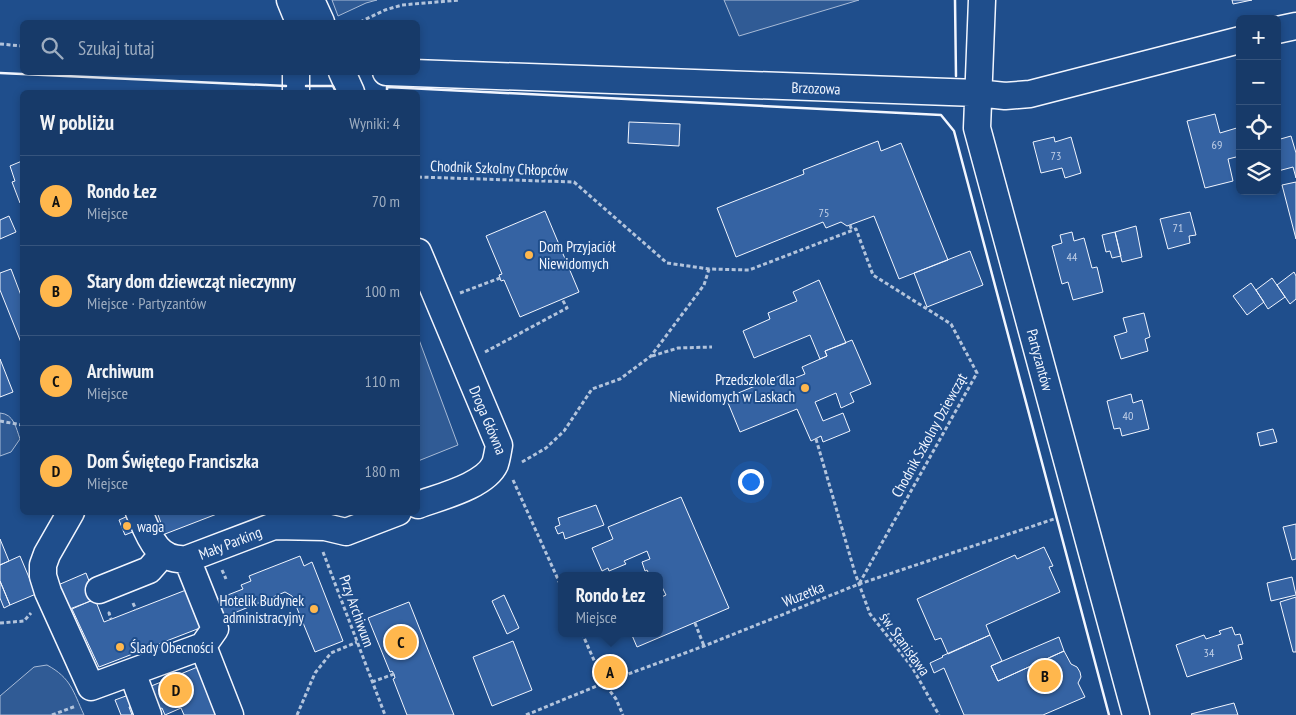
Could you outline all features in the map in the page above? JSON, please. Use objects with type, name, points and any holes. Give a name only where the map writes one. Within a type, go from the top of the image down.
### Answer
[{"type":"street","points":[[290,0],[298,20]]},
{"type":"street","points":[[311,0],[320,20]]},
{"type":"street","name":"Partyzantów","points":[[982,0],[977,128],[1136,715]]},
{"type":"street","points":[[1281,29],[1296,26]]},
{"type":"street","name":"Brzozowa","points":[[420,73],[977,93],[1005,96],[1030,94],[1236,41]]},
{"type":"street","points":[[296,75],[296,90]]},
{"type":"street","points":[[343,75],[350,90]]},
{"type":"street","name":"Droga Główna","points":[[420,257],[499,445]]},
{"type":"street","points":[[420,504],[466,487],[486,476],[495,464],[499,445]]},
{"type":"street","points":[[69,515],[47,554],[42,576],[91,687],[203,646],[215,629],[175,557],[148,533],[140,515]]},
{"type":"street","name":"Mały Parking","points":[[175,557],[274,526],[325,527],[346,532],[390,515]]},
{"type":"street","points":[[104,601],[148,570],[175,557]]},
{"type":"street","points":[[203,646],[230,715]]},
{"type":"street","points":[[132,672],[148,715]]},
{"type":"path","points":[[364,20],[385,10],[402,5],[460,0]]},
{"type":"path","points":[[0,44],[20,46]]},
{"type":"path","name":"Chodnik Szkolny Chłopców","points":[[420,177],[574,182],[667,263],[709,269],[749,270],[852,231]]},
{"type":"path","points":[[850,225],[852,231]]},
{"type":"path","name":"Chodnik Szkolny Dziewcząt","points":[[852,231],[856,229],[873,275],[951,324],[977,373],[859,584]]},
{"type":"path","points":[[651,356],[704,286],[709,269]]},
{"type":"path","points":[[439,302],[500,278]]},
{"type":"path","points":[[464,362],[567,308],[562,299]]},
{"type":"path","points":[[651,356],[678,348],[712,347]]},
{"type":"path","name":"Droga Główna","points":[[499,445],[509,470],[546,448],[564,431],[592,389],[620,379],[651,356]]},
{"type":"path","points":[[0,421],[20,425]]},
{"type":"path","name":"św. Stanisława","points":[[816,439],[859,584],[870,614],[912,667],[938,715]]},
{"type":"path","points":[[513,479],[558,579]]},
{"type":"path","name":"Wuzetka","points":[[526,715],[859,584],[1080,511]]},
{"type":"path","name":"Przy Archiwum","points":[[320,543],[385,715]]},
{"type":"path","points":[[0,623],[24,621],[48,592]]},
{"type":"path","points":[[104,601],[111,619]]},
{"type":"path","points":[[133,603],[136,610]]},
{"type":"path","points":[[695,623],[704,646]]},
{"type":"path","points":[[584,637],[604,683],[616,699],[623,715]]},
{"type":"path","points":[[297,715],[315,674],[332,653],[356,642]]},
{"type":"path","points":[[372,682],[394,674]]},
{"type":"shaded area","points":[[332,0],[377,0],[338,16]]},
{"type":"shaded area","points":[[724,0],[859,0],[739,36]]},
{"type":"shaded area","points":[[420,342],[458,445],[420,460]]},
{"type":"shaded area","points":[[0,413],[5,414],[11,419],[16,426],[20,439],[11,452],[0,456]]},
{"type":"shaded area","points":[[47,665],[66,680],[74,692],[84,715],[0,715],[0,696],[34,667]]},
{"type":"building","points":[[1232,0],[1252,0],[1233,4]]},
{"type":"building","points":[[1215,114],[1220,133],[1236,128],[1236,157],[1228,159],[1233,181],[1205,188],[1187,121]]},
{"type":"building","points":[[629,122],[680,124],[679,146],[628,143]]},
{"type":"building","points":[[1291,136],[1296,153],[1296,178],[1293,167],[1281,170],[1281,139]]},
{"type":"building","points":[[1054,137],[1055,142],[1071,137],[1081,173],[1065,178],[1062,168],[1041,173],[1033,142]]},
{"type":"building","points":[[878,141],[881,151],[901,143],[948,260],[899,279],[874,216],[847,226],[841,222],[826,228],[823,222],[736,257],[717,208],[804,174],[803,170]]},
{"type":"building","points":[[20,162],[20,203],[12,182],[15,181],[10,166]]},
{"type":"building","points":[[1296,182],[1296,239],[1282,185]]},
{"type":"building","name":"Dom Przyjaciół Niewidomych","points":[[545,211],[579,292],[520,317],[504,280],[501,281],[499,275],[502,274],[486,236]]},
{"type":"building","points":[[1190,212],[1196,235],[1189,236],[1190,243],[1168,249],[1160,219]]},
{"type":"building","points":[[9,216],[16,232],[0,239],[0,220]]},
{"type":"building","points":[[1136,226],[1142,257],[1122,262],[1115,232]]},
{"type":"building","points":[[1072,232],[1074,241],[1084,238],[1092,268],[1097,267],[1103,292],[1073,300],[1068,282],[1062,284],[1052,246],[1062,243],[1060,235]]},
{"type":"building","points":[[1115,232],[1121,256],[1112,258],[1110,251],[1106,252],[1102,235]]},
{"type":"building","points":[[970,251],[983,285],[927,307],[914,273]]},
{"type":"building","points":[[11,269],[20,293],[20,340],[0,290],[0,273]]},
{"type":"building","points":[[1294,272],[1296,276],[1296,299],[1290,304],[1277,285]]},
{"type":"building","points":[[1272,278],[1285,297],[1268,309],[1256,290]]},
{"type":"building","points":[[819,280],[846,343],[825,351],[827,356],[820,359],[810,335],[754,358],[743,331],[770,319],[768,313],[797,301],[793,292]]},
{"type":"building","points":[[1251,283],[1264,302],[1247,315],[1233,296]]},
{"type":"building","points":[[1144,313],[1150,337],[1145,339],[1148,351],[1121,359],[1114,336],[1127,332],[1123,318]]},
{"type":"building","name":"Przedszkole dla Niewidomych w Laskach","points":[[852,340],[871,384],[850,393],[854,402],[841,408],[836,393],[815,402],[823,421],[843,413],[850,431],[823,442],[821,436],[811,441],[797,409],[740,432],[726,398],[782,375],[785,382],[805,374],[802,367],[827,356],[825,351]]},
{"type":"building","points":[[0,359],[13,392],[0,397]]},
{"type":"building","points":[[1131,394],[1133,403],[1142,400],[1149,429],[1122,436],[1120,428],[1114,429],[1107,401]]},
{"type":"building","points":[[1273,429],[1277,442],[1260,446],[1257,433]]},
{"type":"building","points":[[681,497],[729,608],[663,636],[663,596],[666,595],[663,589],[663,572],[645,571],[642,562],[650,559],[647,551],[624,561],[626,564],[609,571],[608,568],[602,571],[592,548],[613,539],[608,527]]},
{"type":"building","points":[[596,505],[604,525],[565,539],[563,532],[558,534],[555,527],[560,525],[558,518]]},
{"type":"building","points":[[158,515],[214,515],[165,534]]},
{"type":"building","name":"waga","points":[[128,516],[135,531],[125,535],[119,520]]},
{"type":"building","points":[[1296,524],[1296,559],[1292,560],[1283,527]]},
{"type":"building","points":[[0,539],[9,561],[0,565]]},
{"type":"building","points":[[1044,547],[1053,566],[1049,567],[1060,592],[986,625],[990,635],[948,654],[941,638],[935,640],[917,599],[1015,555],[1017,559]]},
{"type":"building","points":[[20,556],[36,594],[10,605],[0,581],[0,565]]},
{"type":"building","name":"Hotelik Budynek administracyjny","points":[[300,556],[304,566],[312,562],[343,641],[315,652],[292,596],[285,592],[222,618],[215,600],[243,589],[241,585],[251,581],[249,576]]},
{"type":"building","points":[[86,573],[96,599],[67,610],[58,585]]},
{"type":"building","points":[[1292,577],[1296,595],[1271,601],[1267,583]]},
{"type":"building","points":[[0,581],[10,605],[4,608],[0,598]]},
{"type":"building","name":"Ślady Obecności","points":[[186,590],[204,623],[199,625],[200,628],[99,667],[72,609],[95,599],[104,622]]},
{"type":"building","points":[[504,595],[519,628],[507,634],[492,601]]},
{"type":"building","points":[[1296,597],[1296,652],[1293,652],[1280,602]]},
{"type":"building","points":[[409,602],[454,715],[407,715],[393,679],[395,678],[394,674],[392,671],[390,672],[368,618]]},
{"type":"building","points":[[1232,627],[1235,635],[1240,634],[1243,644],[1238,645],[1242,659],[1187,677],[1176,645],[1204,635],[1206,639],[1221,634],[1219,631]]},
{"type":"building","points":[[990,635],[1002,661],[991,666],[998,681],[1064,651],[1071,664],[1077,667],[1080,672],[1081,677],[1078,683],[1085,697],[1043,715],[964,715],[944,668],[934,673],[930,663]]},
{"type":"building","points":[[633,637],[661,637],[637,647]]},
{"type":"building","points":[[1059,637],[1064,651],[998,681],[991,666]]},
{"type":"building","points":[[513,641],[532,690],[492,706],[473,657]]},
{"type":"building","points":[[200,666],[219,715],[184,715],[181,708],[165,715],[162,708],[153,711],[144,689]]},
{"type":"building","points":[[134,693],[139,704],[129,707],[132,715],[121,715],[115,700]]},
{"type":"building","points":[[1234,703],[1238,715],[1191,714]]},
{"type":"wall","points":[[955,0],[956,76]]},
{"type":"wall","points":[[0,73],[20,74]]},
{"type":"wall","points":[[44,75],[286,86]]},
{"type":"wall","points":[[306,86],[333,86],[335,90]]},
{"type":"wall","points":[[387,90],[387,87],[941,115],[954,131],[1109,715]]},
{"type":"place","name":"Dom Przyjaciół Niewidomych","points":[[529,255]]},
{"type":"place","name":"Przedszkole dla Niewidomych w Laskach","points":[[805,388]]},
{"type":"place","name":"waga","points":[[127,526]]},
{"type":"place","name":"Hotelik Budynek administracyjny","points":[[314,609]]},
{"type":"place","name":"Archiwum","points":[[401,642]]},
{"type":"place","name":"Ślady Obecności","points":[[120,647]]},
{"type":"place","name":"Rondo Łez","points":[[610,672]]},
{"type":"place","name":"Stary dom dziewcząt nieczynny","points":[[1045,676]]},
{"type":"place","name":"Dom Świętego Franciszka","points":[[176,690]]}]
